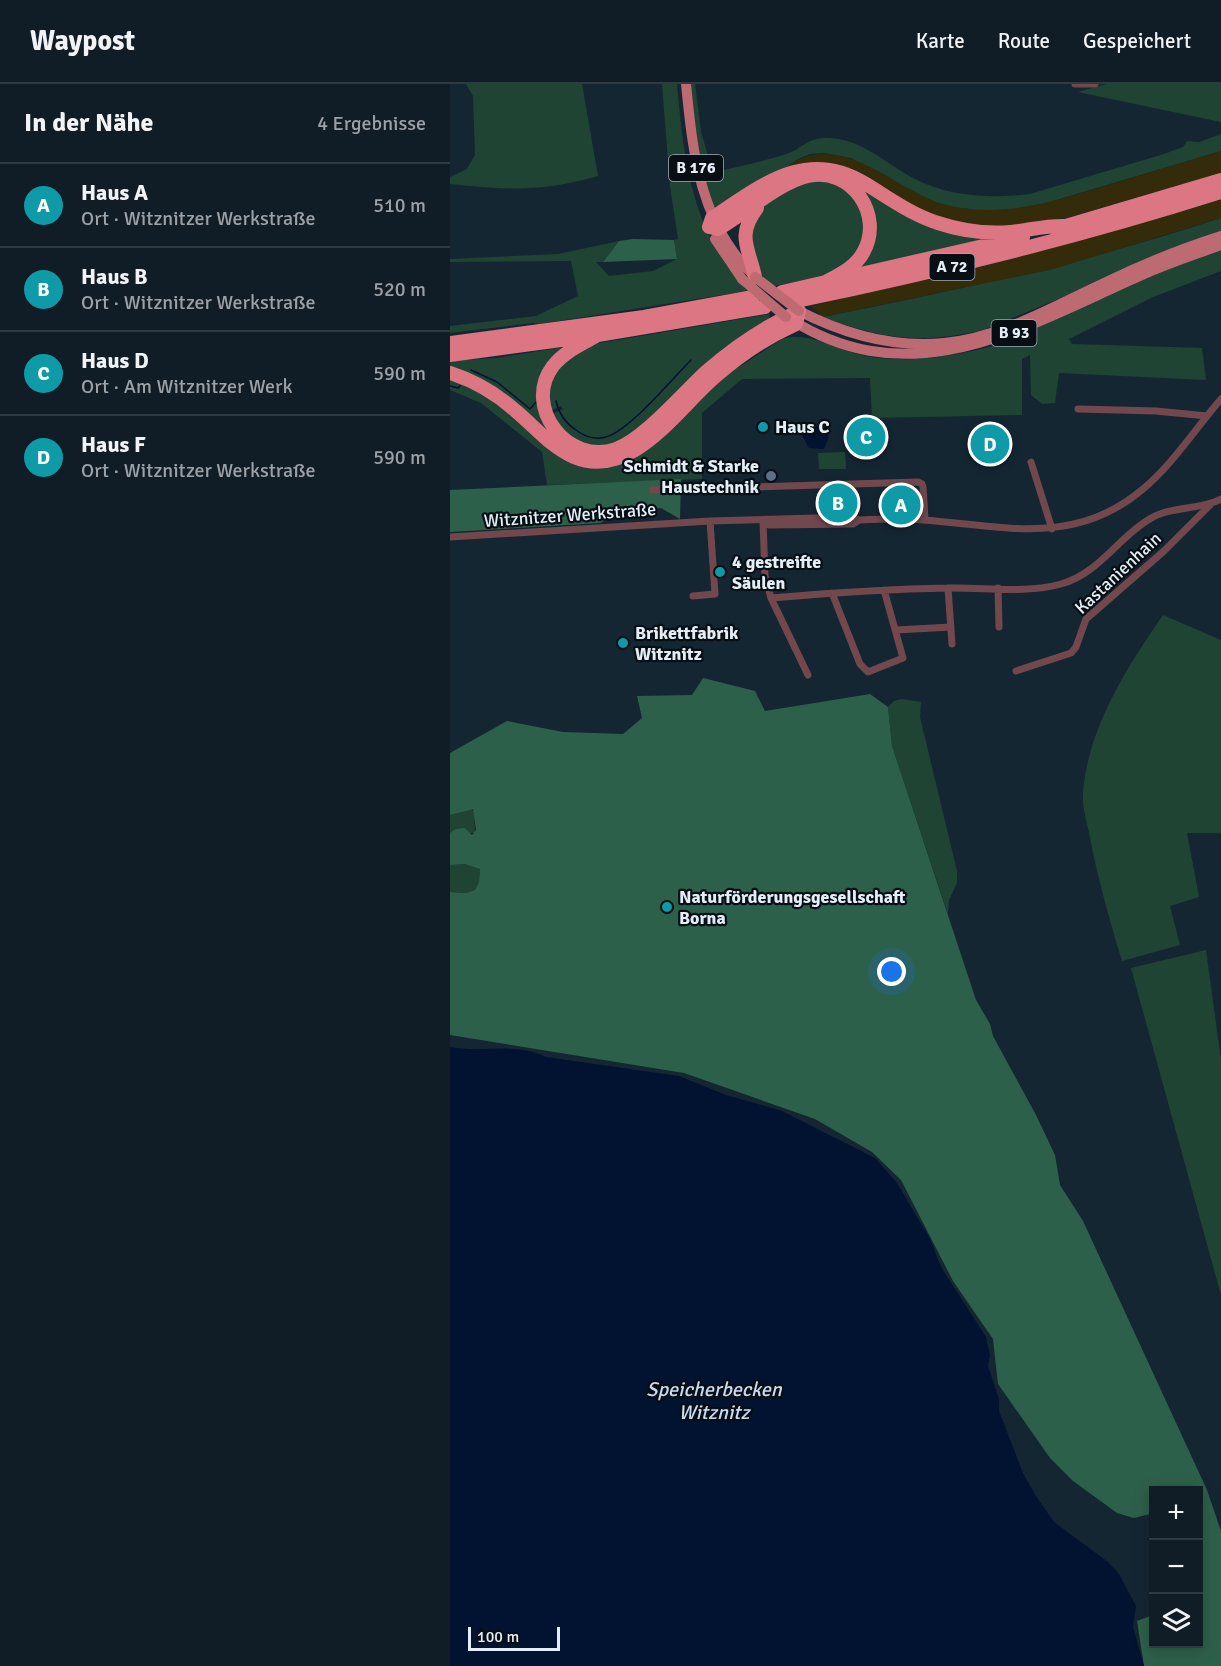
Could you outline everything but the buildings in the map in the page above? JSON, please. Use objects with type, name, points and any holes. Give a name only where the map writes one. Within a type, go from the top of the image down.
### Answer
[{"type":"highway","points":[[713,225],[778,178],[796,170],[813,167],[846,173],[921,217],[954,228],[992,232],[1066,226]]},
{"type":"highway","points":[[713,225],[762,202],[796,180],[821,175],[842,180],[860,196],[869,214],[870,229],[867,245],[856,262],[820,285]]},
{"type":"highway","name":"A 72","points":[[789,312],[820,285],[957,254],[1066,226],[1221,180]]},
{"type":"highway","name":"A 72","points":[[789,312],[1110,225],[1221,192]]},
{"type":"highway","points":[[748,278],[745,236],[751,216],[762,202]]},
{"type":"highway","points":[[450,343],[590,325],[753,297]]},
{"type":"highway","points":[[450,355],[598,335],[765,307]]},
{"type":"highway","points":[[598,335],[573,348],[552,368],[543,391],[544,405],[555,432],[566,442],[578,448],[605,452],[634,438],[723,357],[789,312]]},
{"type":"highway","points":[[450,373],[491,392],[567,453],[583,460],[616,459],[634,451],[727,366],[780,331],[789,312]]},
{"type":"main road","name":"B 176","points":[[679,84],[690,168],[713,225]]},
{"type":"main road","name":"B 176","points":[[686,84],[696,167],[713,225]]},
{"type":"main road","name":"B 93","points":[[713,225],[748,278],[789,312],[839,343],[871,351],[921,354],[961,349],[1005,337],[1139,276],[1221,245]]},
{"type":"main road","name":"B 93","points":[[789,312],[872,339],[922,344],[952,342],[1006,327],[1155,260],[1221,236]]},
{"type":"street","points":[[1075,84],[1095,84]]},
{"type":"street","name":"Witznitzer Werkstraße","points":[[450,537],[710,521],[852,517],[859,520],[925,520],[1002,529],[1052,529],[1089,519],[1134,497],[1171,461],[1221,399]]},
{"type":"street","points":[[1078,409],[1156,411],[1207,416]]},
{"type":"street","points":[[1032,462],[1052,529]]},
{"type":"street","points":[[652,490],[918,482],[923,487],[925,520]]},
{"type":"street","points":[[771,598],[884,590],[1043,588],[1069,582],[1092,569],[1141,525],[1158,514],[1168,510],[1211,504],[1221,499]]},
{"type":"street","name":"Kastanienhain","points":[[1016,671],[1071,653],[1090,615],[1164,551],[1211,504]]},
{"type":"street","points":[[693,596],[715,594],[710,521]]},
{"type":"street","points":[[763,521],[765,576],[771,598],[808,675]]},
{"type":"street","points":[[948,588],[952,644]]},
{"type":"street","points":[[998,588],[999,627]]},
{"type":"street","points":[[832,593],[863,670],[868,672],[903,658],[884,590]]},
{"type":"street","points":[[896,630],[951,627]]},
{"type":"green space","points":[[466,84],[582,84],[598,176],[559,185],[524,188],[489,188],[450,184],[450,177],[467,169],[475,155],[473,96]]},
{"type":"green space","points":[[662,84],[677,84],[683,141],[694,195],[714,244],[728,268],[747,291],[540,324],[450,333],[450,326],[536,316],[578,296],[571,261],[450,262],[450,259],[558,254],[619,241],[603,262],[596,262],[609,276],[653,271],[677,259],[674,240],[678,239],[670,186]]},
{"type":"green space","points":[[688,84],[695,84],[701,132],[713,173],[780,156],[810,141],[827,138],[851,142],[872,152],[913,178],[941,189],[970,195],[1000,196],[1030,194],[1164,154],[1183,147],[1187,141],[1199,142],[1221,134],[1221,151],[1033,207],[993,212],[952,207],[936,202],[913,193],[851,158],[823,153],[810,154],[798,159],[766,182],[720,208],[714,206],[707,197]]},
{"type":"green space","points":[[1107,84],[1221,84],[1221,122],[1078,92]]},
{"type":"green space","points":[[846,177],[987,239],[855,270],[873,230]]},
{"type":"green space","points":[[828,179],[855,194],[867,228],[857,257],[825,276],[774,286],[761,275],[748,243],[762,206],[795,184]]},
{"type":"green space","points":[[1221,218],[1221,232],[986,329],[942,337],[903,337],[884,335],[822,317],[1023,274],[1172,234]]},
{"type":"green space","points":[[674,240],[677,259],[603,262],[619,241]]},
{"type":"green space","points":[[1221,249],[1221,271],[1153,297],[1069,339],[1072,344],[1202,348],[1206,380],[1059,373],[1055,403],[1042,404],[1031,395],[1030,355],[1022,359],[1022,415],[872,418],[870,378],[742,379],[702,413],[702,479],[547,485],[542,452],[481,403],[450,390],[450,377],[477,388],[587,465],[782,339],[804,337],[860,355],[887,359],[920,359],[968,352],[1000,344],[1159,272]]},
{"type":"green space","points":[[770,314],[769,319],[627,440],[605,448],[570,440],[552,414],[563,409],[561,406],[552,410],[546,395],[557,364],[594,344]]},
{"type":"green space","points":[[564,347],[565,350],[548,369],[541,390],[542,411],[550,429],[564,444],[583,453],[604,454],[628,446],[727,359],[664,423],[640,442],[611,457],[595,458],[580,455],[565,448],[499,394],[475,380],[450,370],[450,361],[496,358]]},
{"type":"green space","points":[[845,452],[846,469],[819,469],[818,453]]},
{"type":"green space","points":[[681,479],[680,519],[661,508],[623,511],[600,523],[450,532],[450,490]]},
{"type":"green space","points":[[1163,615],[1221,640],[1221,833],[1187,833],[1199,897],[1170,906],[1180,945],[1122,961],[1096,865],[1084,812],[1083,792],[1093,744],[1101,721],[1123,677]]},
{"type":"green space","points":[[703,678],[755,691],[765,711],[870,694],[888,707],[892,746],[976,1000],[1055,1155],[1060,1185],[1083,1221],[1207,1490],[1221,1531],[1221,1666],[1144,1666],[1137,1621],[1149,1616],[1149,1648],[1203,1648],[1203,1486],[1149,1486],[1149,1514],[1134,1518],[1117,1513],[1073,1481],[1050,1458],[998,1384],[993,1339],[953,1281],[901,1180],[872,1152],[815,1119],[684,1073],[450,1035],[450,892],[466,893],[475,890],[479,882],[480,869],[465,864],[450,865],[450,833],[456,829],[465,828],[472,835],[476,830],[473,809],[450,815],[450,753],[507,721],[563,732],[623,734],[642,718],[637,696],[692,695]]},
{"type":"green space","points":[[902,699],[921,702],[920,717],[957,871],[957,883],[949,900],[948,914],[892,746],[888,707],[894,701]]},
{"type":"green space","points":[[470,808],[474,811],[475,833],[450,833],[450,815]]},
{"type":"green space","points":[[465,864],[480,868],[479,882],[475,890],[466,893],[450,892],[450,865]]},
{"type":"green space","points":[[1206,950],[1221,1060],[1221,1295],[1131,968]]},
{"type":"sand","points":[[1221,151],[1221,173],[1069,217],[1005,229],[969,226],[925,214],[842,166],[817,163],[792,168],[788,166],[807,156],[825,154],[844,157],[864,164],[936,202],[980,210],[1046,203]]},
{"type":"sand","points":[[1221,200],[1221,218],[1050,270],[822,317],[810,306],[989,265]]},
{"type":"water","points":[[815,425],[827,428],[829,437],[824,449],[809,448],[802,435]]},
{"type":"water","name":"Speicherbecken Witznitz","points":[[450,1047],[523,1050],[546,1057],[679,1076],[726,1095],[782,1111],[875,1158],[897,1183],[930,1239],[941,1267],[986,1337],[990,1355],[988,1366],[999,1399],[999,1411],[1023,1473],[1036,1496],[1054,1522],[1108,1562],[1119,1574],[1136,1606],[1133,1627],[1144,1666],[450,1666]]},
{"type":"waterway","points":[[556,401],[563,418],[572,427],[590,437],[606,437],[627,425],[691,360]]},
{"type":"waterway","points":[[471,370],[497,382],[530,409],[536,402]]},
{"type":"waterway","points":[[450,386],[458,388],[460,386]]},
{"type":"place","name":"Haus C","points":[[763,427]]},
{"type":"place","name":"Haus D","points":[[866,437]]},
{"type":"place","name":"Haus F","points":[[990,444]]},
{"type":"place","name":"Schmidt & Starke Haustechnik","points":[[771,476]]},
{"type":"place","name":"Haus B","points":[[838,503]]},
{"type":"place","name":"Haus A","points":[[901,505]]},
{"type":"place","name":"4 gestreifte Säulen","points":[[720,572]]},
{"type":"place","name":"Brikettfabrik Witznitz","points":[[623,643]]},
{"type":"place","name":"Naturförderungsgesellschaft Borna","points":[[667,907]]}]
